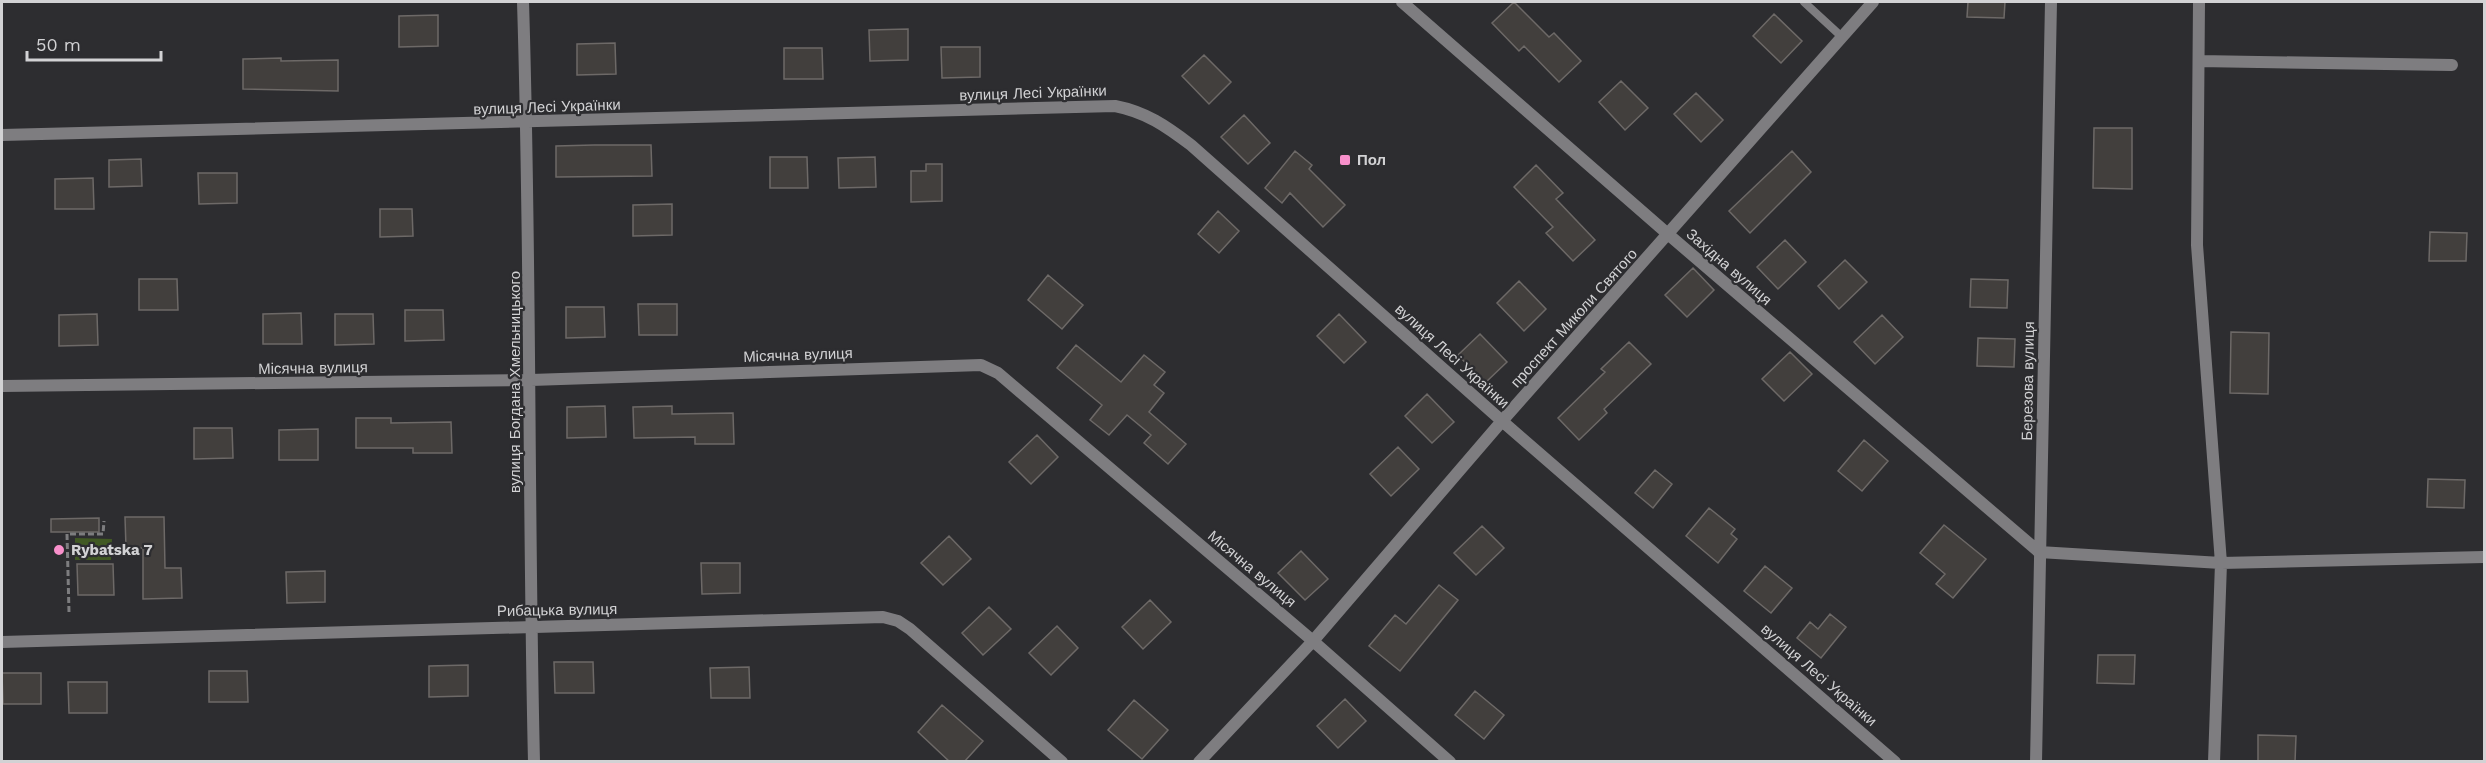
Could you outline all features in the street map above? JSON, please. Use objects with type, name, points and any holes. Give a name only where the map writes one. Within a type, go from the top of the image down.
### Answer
[{"type":"street","name":"вулиця Богдана Хмельницького","points":[[523,2],[531,380],[531,625],[534,762]]},
{"type":"street","name":"Західна вулиця","points":[[1402,2],[1669,235],[2039,552]]},
{"type":"street","name":"проспект Миколи Святого","points":[[1199,762],[1313,641],[1502,421],[1873,2]]},
{"type":"street","name":"Березова вулиця","points":[[2036,762],[2051,2]]},
{"type":"street","points":[[2199,2],[2198,245],[2221,563],[2214,762]]},
{"type":"street","points":[[2199,61],[2452,65]]},
{"type":"street","name":"вулиця Лесі Українки","points":[[2,135],[1115,106],[1135,110],[1154,118],[1191,145],[1502,421],[1895,762]]},
{"type":"street","name":"Місячна вулиця","points":[[2,386],[531,380],[981,365],[998,373],[1313,641],[1450,762]]},
{"type":"street","points":[[2039,552],[2221,563],[2484,557]]},
{"type":"street","name":"Рибацька вулиця","points":[[2,642],[531,625],[883,617],[898,621],[1062,762]]},
{"type":"lane","points":[[1804,2],[1842,37]]},
{"type":"path","points":[[69,612],[67,534],[103,534],[104,521]]},
{"type":"green space","points":[[75,538],[112,539],[111,560],[75,560]]},
{"type":"building","points":[[1514,2],[1549,37],[1554,33],[1581,61],[1559,82],[1524,46],[1519,51],[1492,23]]},
{"type":"building","points":[[1968,2],[2005,2],[2004,18],[1967,17]]},
{"type":"building","points":[[1774,14],[1802,41],[1781,63],[1753,36]]},
{"type":"building","points":[[438,15],[438,46],[399,47],[399,16]]},
{"type":"building","points":[[908,29],[908,60],[870,61],[869,30]]},
{"type":"building","points":[[615,43],[616,74],[577,75],[577,44]]},
{"type":"building","points":[[941,47],[980,47],[980,77],[942,78]]},
{"type":"building","points":[[784,48],[822,48],[823,79],[784,79]]},
{"type":"building","points":[[1204,55],[1231,82],[1209,104],[1182,76]]},
{"type":"building","points":[[281,58],[281,61],[338,60],[338,91],[243,89],[243,59]]},
{"type":"building","points":[[1621,81],[1648,108],[1625,130],[1599,102]]},
{"type":"building","points":[[1696,93],[1723,120],[1701,142],[1674,114]]},
{"type":"building","points":[[1244,115],[1270,143],[1248,164],[1221,137]]},
{"type":"building","points":[[2094,128],[2132,128],[2132,189],[2093,188]]},
{"type":"building","points":[[651,145],[652,176],[556,177],[556,146]]},
{"type":"building","points":[[1295,151],[1312,165],[1309,169],[1345,205],[1323,227],[1290,193],[1282,203],[1265,188]]},
{"type":"building","points":[[1792,151],[1811,172],[1750,233],[1729,211]]},
{"type":"building","points":[[770,157],[807,157],[808,188],[770,188]]},
{"type":"building","points":[[875,157],[876,187],[839,188],[838,158]]},
{"type":"building","points":[[141,159],[142,186],[109,187],[109,160]]},
{"type":"building","points":[[926,164],[942,164],[942,201],[911,202],[911,171],[926,171]]},
{"type":"building","points":[[1536,165],[1563,193],[1556,199],[1595,240],[1573,261],[1546,233],[1553,227],[1514,187]]},
{"type":"building","points":[[198,173],[237,173],[237,203],[199,204]]},
{"type":"building","points":[[93,178],[94,209],[55,209],[55,179]]},
{"type":"building","points":[[672,204],[672,235],[633,236],[633,205]]},
{"type":"building","points":[[380,209],[412,209],[413,236],[380,237]]},
{"type":"building","points":[[1218,211],[1239,231],[1219,253],[1198,234]]},
{"type":"building","points":[[2430,232],[2467,233],[2466,261],[2429,261]]},
{"type":"building","points":[[1785,240],[1806,262],[1778,289],[1757,267]]},
{"type":"building","points":[[1845,260],[1867,282],[1839,309],[1818,286]]},
{"type":"building","points":[[1693,268],[1714,290],[1687,317],[1665,295]]},
{"type":"building","points":[[1048,275],[1083,305],[1062,329],[1028,300]]},
{"type":"building","points":[[139,279],[177,279],[178,310],[139,310]]},
{"type":"building","points":[[1971,279],[2008,280],[2007,308],[1970,307]]},
{"type":"building","points":[[1519,281],[1546,309],[1524,331],[1497,303]]},
{"type":"building","points":[[638,304],[677,304],[677,335],[639,335]]},
{"type":"building","points":[[566,307],[604,307],[605,337],[566,338]]},
{"type":"building","points":[[405,310],[443,310],[444,340],[405,341]]},
{"type":"building","points":[[301,313],[302,344],[263,344],[263,314]]},
{"type":"building","points":[[97,314],[98,345],[59,346],[59,315]]},
{"type":"building","points":[[335,314],[373,314],[374,344],[335,345]]},
{"type":"building","points":[[1339,314],[1366,342],[1344,363],[1317,336]]},
{"type":"building","points":[[1882,315],[1903,337],[1875,364],[1854,342]]},
{"type":"building","points":[[2231,332],[2269,333],[2268,394],[2230,393]]},
{"type":"building","points":[[1480,334],[1507,362],[1485,383],[1458,355]]},
{"type":"building","points":[[1978,338],[2015,339],[2014,367],[1977,366]]},
{"type":"building","points":[[1629,342],[1651,364],[1604,409],[1607,413],[1579,440],[1558,418],[1605,372],[1601,369]]},
{"type":"building","points":[[1076,345],[1121,382],[1144,355],[1165,372],[1154,385],[1164,393],[1149,412],[1186,444],[1168,464],[1144,443],[1151,435],[1127,415],[1109,435],[1090,420],[1102,405],[1057,368]]},
{"type":"building","points":[[1790,352],[1812,374],[1784,401],[1762,379]]},
{"type":"building","points":[[1427,394],[1454,422],[1432,443],[1405,416]]},
{"type":"building","points":[[605,406],[606,437],[567,438],[567,407]]},
{"type":"building","points":[[672,406],[672,414],[733,413],[734,444],[695,444],[695,437],[634,438],[633,407]]},
{"type":"building","points":[[356,418],[391,418],[391,423],[451,422],[452,453],[413,453],[413,448],[356,448]]},
{"type":"building","points":[[194,428],[232,428],[233,458],[194,459]]},
{"type":"building","points":[[318,429],[318,460],[279,460],[279,430]]},
{"type":"building","points":[[1037,435],[1058,457],[1031,484],[1009,462]]},
{"type":"building","points":[[1864,440],[1888,461],[1862,491],[1838,471]]},
{"type":"building","points":[[1398,447],[1419,469],[1391,496],[1370,474]]},
{"type":"building","points":[[1655,470],[1672,484],[1653,508],[1635,493]]},
{"type":"building","points":[[2428,479],[2465,480],[2464,508],[2427,507]]},
{"type":"building","points":[[1709,508],[1735,529],[1731,534],[1737,539],[1718,563],[1686,536]]},
{"type":"building","points":[[125,517],[164,517],[165,568],[181,568],[182,598],[143,599],[143,548],[126,548]]},
{"type":"building","points":[[99,518],[99,532],[51,532],[51,519]]},
{"type":"building","points":[[1944,525],[1986,559],[1953,598],[1936,584],[1945,574],[1920,553]]},
{"type":"building","points":[[1482,526],[1504,548],[1476,575],[1454,553]]},
{"type":"building","points":[[949,536],[971,559],[943,585],[921,563]]},
{"type":"building","points":[[1301,551],[1328,579],[1305,600],[1278,573]]},
{"type":"building","points":[[701,563],[740,563],[740,593],[702,594]]},
{"type":"building","points":[[77,564],[113,564],[114,595],[78,595]]},
{"type":"building","points":[[1765,566],[1792,588],[1771,613],[1744,591]]},
{"type":"building","points":[[325,571],[325,602],[287,603],[286,572]]},
{"type":"building","points":[[1439,585],[1458,600],[1400,671],[1369,646],[1395,615],[1406,624]]},
{"type":"building","points":[[1150,600],[1171,622],[1143,649],[1122,627]]},
{"type":"building","points":[[989,607],[1011,629],[983,655],[962,633]]},
{"type":"building","points":[[1830,614],[1846,627],[1821,658],[1797,638],[1810,622],[1818,629]]},
{"type":"building","points":[[1057,626],[1078,648],[1051,675],[1029,653]]},
{"type":"building","points":[[2098,655],[2135,655],[2134,684],[2097,683]]},
{"type":"building","points":[[554,662],[593,662],[594,693],[555,693]]},
{"type":"building","points":[[468,665],[468,696],[429,697],[429,666]]},
{"type":"building","points":[[749,667],[750,698],[711,698],[710,668]]},
{"type":"building","points":[[209,671],[247,671],[248,702],[209,702]]},
{"type":"building","points":[[2,673],[41,673],[41,704],[3,704]]},
{"type":"building","points":[[68,682],[107,682],[107,713],[69,713]]},
{"type":"building","points":[[1475,691],[1504,715],[1484,739],[1455,715]]},
{"type":"building","points":[[1345,699],[1366,721],[1338,748],[1317,726]]},
{"type":"building","points":[[1134,700],[1168,730],[1142,759],[1108,730]]},
{"type":"building","points":[[942,705],[983,741],[964,762],[950,762],[918,732]]},
{"type":"building","points":[[2258,735],[2296,736],[2295,762],[2258,762]]},
{"type":"place","name":"Пол","points":[[1345,160]]},
{"type":"place","name":"Rybatska 7","points":[[59,550]]}]
